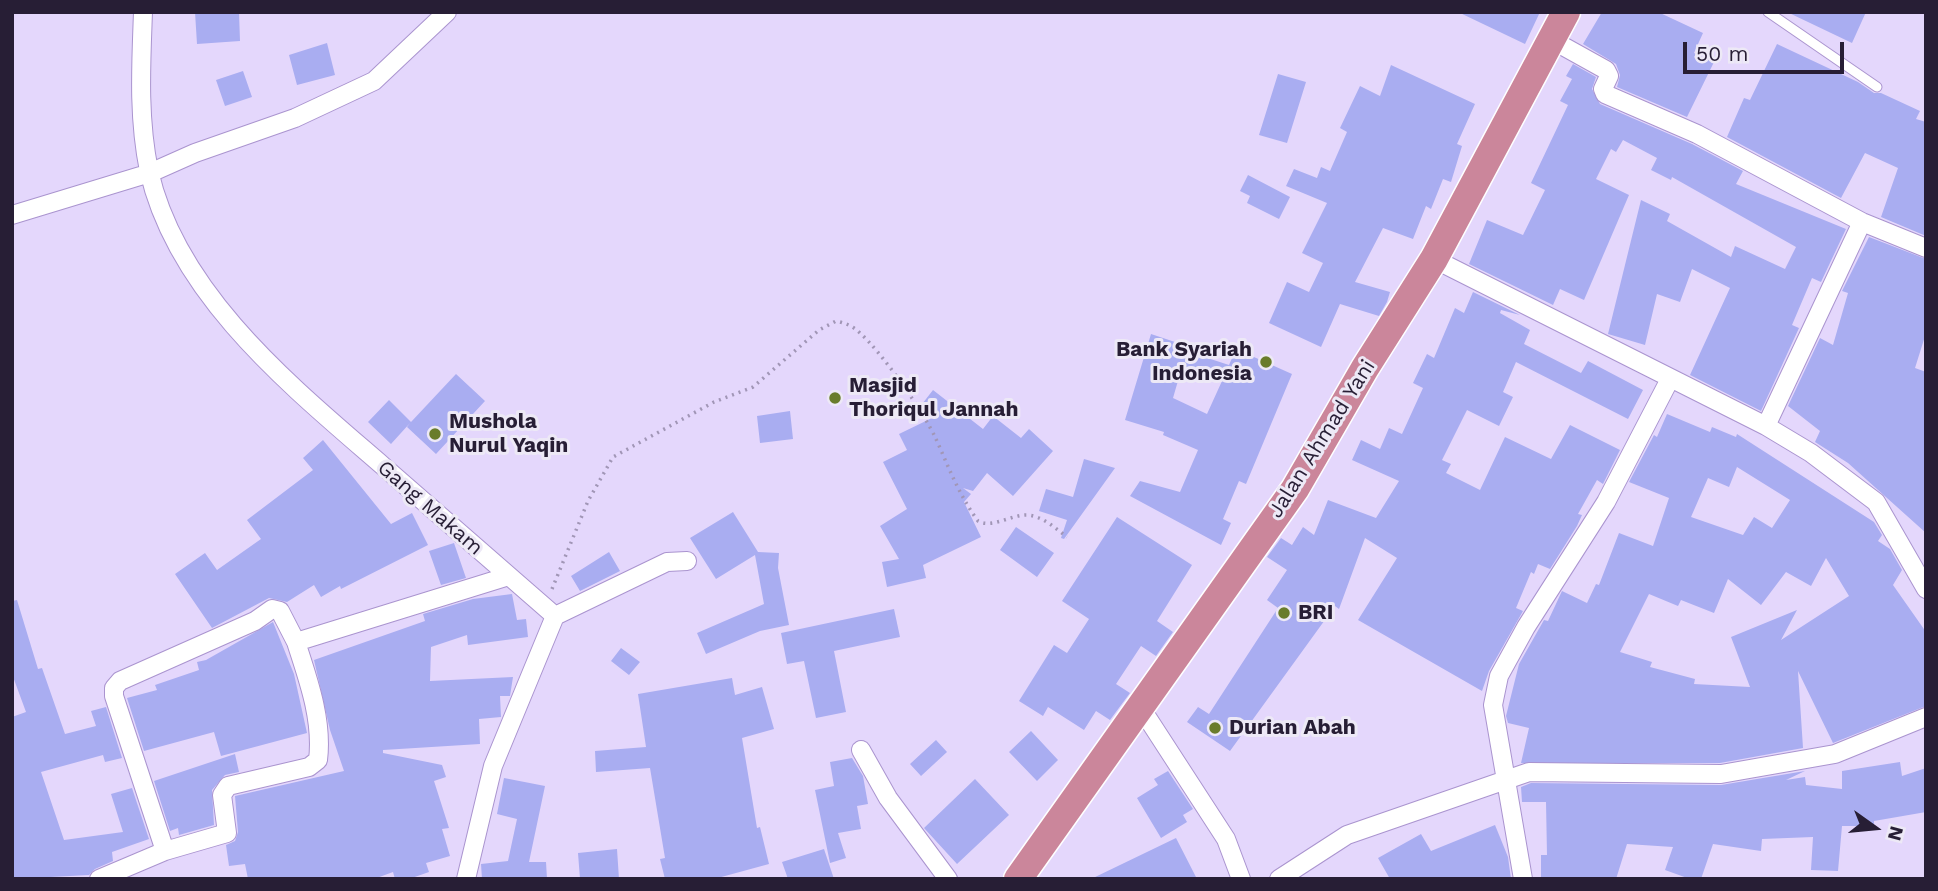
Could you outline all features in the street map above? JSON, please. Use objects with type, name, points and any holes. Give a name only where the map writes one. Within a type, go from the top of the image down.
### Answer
[{"type":"highway","name":"Jalan Ahmad Yani","points":[[1018,879],[1295,489],[1365,368],[1434,259],[1566,12]]},
{"type":"street","name":"Gang Makam","points":[[143,12],[139,106],[150,173],[169,229],[197,278],[270,366],[550,611]]},
{"type":"street","points":[[12,215],[150,173],[195,153],[295,118],[374,81],[447,12]]},
{"type":"street","points":[[1552,40],[1606,70],[1609,76],[1603,89],[1605,94],[1697,134],[1862,222],[1926,248]]},
{"type":"street","points":[[1766,426],[1862,222]]},
{"type":"street","points":[[1434,259],[1766,426],[1811,453],[1876,502],[1926,589]]},
{"type":"street","points":[[1523,879],[1508,778],[1493,705],[1499,676],[1526,627],[1606,502],[1670,379]]},
{"type":"street","points":[[466,879],[493,766],[550,611],[667,562],[687,561]]},
{"type":"street","points":[[296,642],[509,576]]},
{"type":"street","points":[[99,879],[165,852],[227,833],[222,795],[228,786],[309,767],[318,760],[320,745],[312,693],[296,642],[280,611],[272,609],[255,621],[120,681],[114,688],[114,696],[165,852]]},
{"type":"street","points":[[1140,708],[1226,839],[1241,879]]},
{"type":"street","points":[[1279,879],[1347,835],[1529,772],[1721,774],[1836,754],[1926,717]]},
{"type":"street","points":[[862,750],[888,798],[948,879]]},
{"type":"lane","points":[[1768,12],[1877,87]]},
{"type":"path","points":[[550,611],[588,501],[613,457],[713,402],[753,387],[820,330],[836,321],[847,324],[860,333],[896,378],[935,437],[946,466],[978,521],[988,524],[1028,515],[1046,520],[1067,537]]},
{"type":"building","points":[[195,12],[239,12],[240,41],[197,44]]},
{"type":"building","points":[[1458,12],[1540,12],[1525,44]]},
{"type":"building","points":[[1602,12],[1658,12],[1703,33],[1694,53],[1714,62],[1687,117],[1617,87],[1620,75],[1616,64],[1583,44]]},
{"type":"building","points":[[1787,12],[1866,12],[1852,43]]},
{"type":"building","points":[[327,43],[335,75],[297,85],[289,55]]},
{"type":"building","points":[[1777,44],[1858,82],[1874,93],[1881,93],[1920,111],[1916,119],[1926,122],[1926,236],[1881,217],[1898,168],[1865,153],[1841,198],[1727,137],[1744,98],[1750,100]]},
{"type":"building","points":[[1573,64],[1596,77],[1592,89],[1600,104],[1692,144],[1743,171],[1736,184],[1846,229],[1821,282],[1812,278],[1792,325],[1799,328],[1761,411],[1690,375],[1730,288],[1692,269],[1680,302],[1657,294],[1645,345],[1608,334],[1641,200],[1670,214],[1667,221],[1731,257],[1735,246],[1785,269],[1796,247],[1672,177],[1671,180],[1651,170],[1657,158],[1623,140],[1616,152],[1611,149],[1596,179],[1629,195],[1584,300],[1560,289],[1553,305],[1469,264],[1487,220],[1523,235],[1545,190],[1531,183],[1568,105],[1560,101],[1572,79],[1566,76]]},
{"type":"building","points":[[1391,65],[1475,104],[1457,144],[1462,146],[1451,182],[1443,179],[1431,209],[1426,206],[1413,239],[1383,228],[1355,282],[1390,292],[1379,316],[1340,304],[1321,347],[1269,323],[1287,282],[1309,292],[1323,263],[1302,253],[1327,203],[1286,186],[1294,169],[1317,178],[1321,167],[1330,171],[1347,132],[1340,128],[1360,86],[1380,96]]},
{"type":"building","points":[[243,71],[252,97],[225,106],[216,80]]},
{"type":"building","points":[[1278,74],[1306,82],[1287,143],[1259,135]]},
{"type":"building","points":[[1248,175],[1290,197],[1279,219],[1247,203],[1250,196],[1240,191]]},
{"type":"building","points":[[1869,237],[1926,259],[1926,333],[1915,368],[1926,372],[1926,533],[1848,463],[1815,442],[1820,431],[1788,406],[1820,338],[1833,345],[1848,293],[1842,291]]},
{"type":"building","points":[[1473,292],[1520,315],[1501,310],[1500,313],[1530,330],[1524,344],[1581,373],[1588,361],[1643,390],[1628,419],[1516,362],[1503,392],[1513,397],[1499,426],[1467,410],[1442,460],[1451,464],[1446,473],[1480,490],[1505,437],[1551,459],[1570,425],[1620,450],[1603,484],[1597,480],[1578,514],[1582,515],[1577,526],[1550,569],[1538,564],[1534,574],[1531,572],[1516,608],[1523,611],[1489,671],[1482,691],[1358,620],[1397,558],[1365,538],[1339,609],[1335,606],[1230,751],[1187,722],[1198,707],[1209,714],[1278,608],[1267,600],[1287,570],[1267,557],[1281,538],[1292,545],[1303,527],[1314,535],[1328,500],[1376,518],[1399,481],[1352,460],[1361,440],[1380,449],[1389,428],[1402,434],[1423,388],[1413,383],[1427,354],[1434,358],[1455,308],[1464,313]]},
{"type":"building","points":[[1151,334],[1187,346],[1186,351],[1229,365],[1236,349],[1292,374],[1246,484],[1239,481],[1223,519],[1231,523],[1221,545],[1130,496],[1140,481],[1180,492],[1198,450],[1163,435],[1164,432],[1125,420]],"holes":[[[1182,367],[1222,381],[1207,414],[1173,398]]]},
{"type":"building","points":[[456,374],[485,401],[436,454],[407,427],[410,423],[391,444],[368,422],[389,400],[411,422]]},
{"type":"building","points":[[933,390],[983,429],[993,416],[1021,438],[1029,429],[1053,451],[1013,496],[987,473],[973,491],[963,488],[971,494],[964,502],[981,537],[923,565],[926,578],[887,587],[882,562],[899,559],[880,526],[907,509],[883,462],[907,450],[899,434],[932,418],[919,408]]},
{"type":"building","points":[[790,411],[793,439],[760,443],[757,416]]},
{"type":"building","points":[[1667,414],[1710,432],[1712,427],[1736,437],[1737,434],[1874,522],[1882,535],[1878,541],[1890,549],[1902,570],[1893,585],[1926,632],[1926,706],[1833,743],[1798,671],[1803,748],[1720,763],[1521,763],[1529,728],[1508,723],[1506,716],[1519,664],[1544,620],[1548,621],[1562,591],[1587,603],[1596,584],[1599,585],[1619,533],[1653,546],[1669,498],[1629,482],[1654,435],[1657,437]],"holes":[[[1737,467],[1790,500],[1772,528],[1754,517],[1743,535],[1691,517],[1708,478],[1729,487]],[[1826,558],[1849,596],[1781,640],[1797,610],[1731,637],[1750,687],[1694,684],[1695,679],[1650,667],[1652,662],[1620,652],[1649,594],[1678,606],[1681,600],[1714,613],[1728,579],[1761,605],[1786,572],[1811,586]]]},
{"type":"building","points":[[323,440],[391,524],[412,513],[428,545],[321,597],[314,585],[287,602],[269,598],[212,628],[175,574],[205,553],[217,570],[261,539],[247,520],[313,470],[303,458]]},
{"type":"building","points":[[1084,459],[1115,468],[1064,539],[1061,538],[1067,520],[1039,511],[1046,489],[1073,497]]},
{"type":"building","points":[[733,512],[758,552],[779,553],[778,568],[789,625],[760,631],[706,654],[697,633],[764,604],[755,555],[716,579],[690,538]]},
{"type":"building","points":[[1117,517],[1192,565],[1157,621],[1173,632],[1156,656],[1141,646],[1116,684],[1130,693],[1110,720],[1096,711],[1084,730],[1048,707],[1043,716],[1019,701],[1054,645],[1067,653],[1089,619],[1062,601]]},
{"type":"building","points":[[1016,527],[1054,553],[1037,577],[1000,550]]},
{"type":"building","points":[[454,543],[466,578],[441,585],[429,551]]},
{"type":"building","points":[[609,552],[620,571],[580,591],[571,576]]},
{"type":"building","points":[[512,594],[517,620],[526,619],[528,637],[468,645],[467,635],[431,647],[430,681],[513,677],[510,696],[500,696],[501,717],[479,719],[480,744],[383,750],[383,753],[442,765],[446,777],[434,781],[449,828],[442,829],[450,856],[426,863],[429,872],[409,879],[395,879],[393,872],[374,879],[248,879],[245,864],[229,866],[226,845],[235,841],[238,832],[235,796],[344,771],[330,730],[314,660],[425,621],[423,614],[473,599]]},
{"type":"building","points":[[17,600],[38,669],[42,668],[65,734],[96,726],[91,711],[106,707],[122,758],[105,762],[103,755],[41,772],[64,840],[123,832],[111,794],[132,788],[149,839],[112,852],[113,861],[95,869],[89,875],[12,879],[12,717],[26,712],[12,674],[12,601]]},
{"type":"building","points":[[894,609],[900,637],[834,651],[846,712],[816,718],[804,661],[787,664],[781,633]]},
{"type":"building","points":[[273,622],[294,674],[307,733],[221,756],[214,732],[144,751],[127,698],[157,690],[155,685],[199,670],[197,662],[206,660]]},
{"type":"building","points":[[621,648],[640,662],[629,675],[611,661]]},
{"type":"building","points":[[732,678],[735,695],[762,687],[774,729],[742,738],[757,828],[760,827],[769,864],[714,879],[665,879],[660,859],[665,858],[650,768],[596,772],[595,751],[646,747],[638,694]]},
{"type":"building","points":[[1031,731],[1058,760],[1037,781],[1009,752]]},
{"type":"building","points":[[936,740],[947,752],[921,776],[910,764]]},
{"type":"building","points":[[235,754],[239,772],[225,775],[212,790],[214,825],[179,835],[178,828],[170,831],[154,781]]},
{"type":"building","points":[[852,758],[863,776],[868,804],[857,806],[861,829],[838,833],[846,858],[830,863],[815,790],[834,786],[830,762]]},
{"type":"building","points":[[1900,762],[1902,776],[1926,768],[1926,812],[1874,821],[1874,826],[1842,826],[1838,871],[1811,870],[1813,837],[1762,839],[1761,851],[1713,844],[1701,879],[1690,879],[1665,870],[1673,847],[1627,844],[1616,879],[1541,879],[1541,855],[1547,855],[1546,802],[1522,802],[1521,787],[1531,783],[1721,785],[1805,771],[1786,780],[1805,777],[1806,785],[1842,789],[1842,771]]},
{"type":"building","points":[[1168,771],[1193,809],[1183,815],[1187,822],[1161,838],[1137,798],[1158,785],[1154,779]]},
{"type":"building","points":[[504,778],[545,786],[529,862],[546,862],[547,879],[482,879],[481,864],[508,861],[517,819],[497,814]]},
{"type":"building","points":[[975,779],[1009,815],[957,864],[924,828]]},
{"type":"building","points":[[1495,825],[1508,857],[1511,879],[1390,879],[1378,858],[1421,834],[1431,851]]},
{"type":"building","points":[[1176,838],[1197,879],[1091,879]]},
{"type":"building","points":[[617,849],[619,879],[580,879],[578,853]]},
{"type":"building","points":[[824,849],[834,879],[788,879],[782,862]]},
{"type":"place","name":"Bank Syariah Indonesia","points":[[1266,362]]},
{"type":"place","name":"Masjid Thoriqul Jannah","points":[[835,398]]},
{"type":"place","name":"Mushola Nurul Yaqin","points":[[435,434]]},
{"type":"place","name":"BRI","points":[[1284,613]]},
{"type":"place","name":"Durian Abah","points":[[1215,728]]}]
